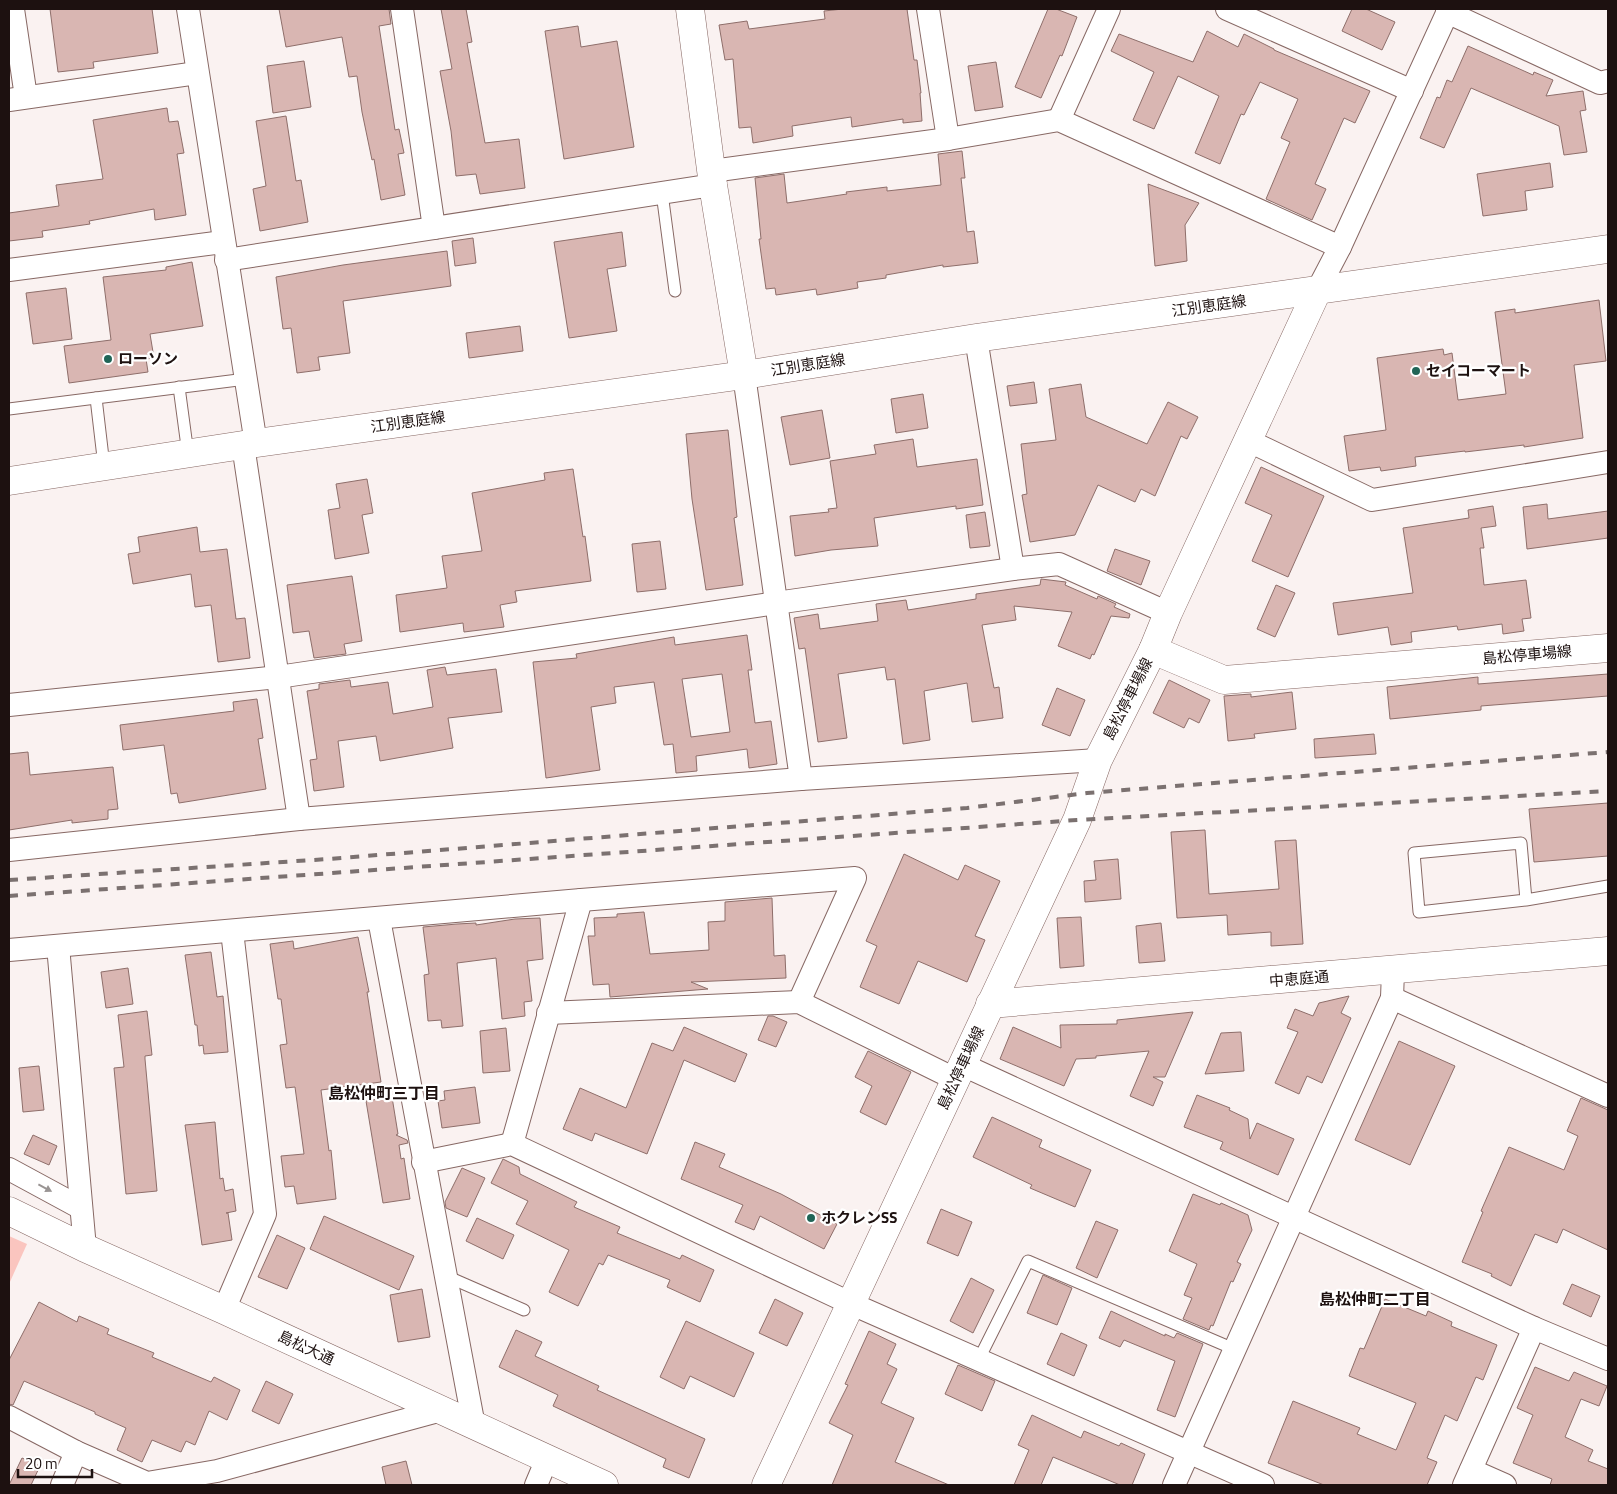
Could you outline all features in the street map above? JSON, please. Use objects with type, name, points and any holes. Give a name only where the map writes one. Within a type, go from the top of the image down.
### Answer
[{"type":"main road","points":[[691,9],[713,178],[744,375]]},
{"type":"main road","name":"江別恵庭線","points":[[9,481],[249,444],[744,375],[976,338],[1317,292],[1608,249]]},
{"type":"main road","name":"島松停車場線","points":[[766,1485],[1077,820],[1098,760],[1153,650],[1168,613],[1317,292]]},
{"type":"main road","name":"島松停車場線","points":[[1153,650],[1224,680],[1608,648]]},
{"type":"main road","name":"中恵庭通","points":[[990,1004],[1608,952]]},
{"type":"main road","name":"島松大通","points":[[9,1211],[604,1485]]},
{"type":"street","points":[[13,9],[18,99],[197,73]]},
{"type":"street","points":[[188,9],[246,379],[249,444],[278,677],[299,819]]},
{"type":"street","points":[[402,9],[434,228]]},
{"type":"street","points":[[928,9],[948,139]]},
{"type":"street","points":[[1059,120],[1110,9]]},
{"type":"street","points":[[1227,9],[1412,91]]},
{"type":"street","points":[[1317,292],[1340,247],[1448,10],[1600,83],[1608,81]]},
{"type":"street","points":[[9,270],[225,251],[434,228],[662,193],[713,178],[1059,120],[1340,247]]},
{"type":"street","points":[[976,338],[1013,568]]},
{"type":"street","points":[[744,375],[801,780]]},
{"type":"street","points":[[1249,441],[1372,500],[1608,462]]},
{"type":"street","points":[[9,706],[278,677],[1013,568],[1059,564],[1168,613]]},
{"type":"street","points":[[9,850],[299,819],[801,780],[1098,760]]},
{"type":"street","points":[[9,950],[855,878],[799,1002]]},
{"type":"street","points":[[512,1144],[581,900]]},
{"type":"street","points":[[378,919],[474,1426]]},
{"type":"street","points":[[224,1310],[265,1214],[232,930]]},
{"type":"street","points":[[58,946],[86,1248]]},
{"type":"street","points":[[1174,1485],[1392,998],[1393,971]]},
{"type":"street","points":[[1392,998],[1608,1096]]},
{"type":"street","points":[[548,1013],[799,1002],[1292,1218],[1534,1328],[1606,1351]]},
{"type":"street","points":[[423,1162],[512,1144],[852,1304],[1263,1485]]},
{"type":"street","points":[[9,1169],[81,1208]]},
{"type":"street","points":[[1505,1485],[1467,1478],[1534,1328]]},
{"type":"street","points":[[9,1417],[76,1452],[147,1483],[218,1478],[442,1410]]},
{"type":"street","points":[[62,1485],[76,1452]]},
{"type":"street","points":[[536,1485],[548,1459]]},
{"type":"lane","points":[[662,193],[675,290]]},
{"type":"lane","points":[[9,410],[246,379]]},
{"type":"lane","points":[[179,387],[188,454]]},
{"type":"lane","points":[[96,398],[104,466]]},
{"type":"lane","points":[[1526,900],[1521,843],[1414,852],[1419,912],[1526,900],[1608,886]]},
{"type":"lane","points":[[979,1360],[1028,1261],[1234,1349]]},
{"type":"lane","points":[[446,1276],[524,1310]]},
{"type":"shaded area","points":[[9,1236],[27,1244],[9,1284]]},
{"type":"building","points":[[50,9],[152,9],[158,53],[93,62],[94,68],[58,72]]},
{"type":"building","points":[[279,9],[389,9],[391,24],[379,26],[395,130],[399,129],[404,153],[398,154],[405,195],[381,200],[374,159],[372,160],[362,112],[357,76],[349,77],[342,37],[286,47]]},
{"type":"building","points":[[441,9],[466,9],[472,42],[467,43],[485,143],[519,139],[525,188],[480,194],[476,174],[456,176],[451,131],[440,71],[452,69]]},
{"type":"building","points":[[843,9],[907,9],[914,60],[917,60],[922,121],[903,123],[903,119],[852,127],[851,117],[792,126],[793,136],[753,143],[751,127],[739,128],[733,59],[725,60],[719,25],[747,21],[749,29],[825,19],[824,11]]},
{"type":"building","points":[[1048,9],[1056,9],[1077,17],[1062,56],[1060,55],[1041,98],[1015,87]]},
{"type":"building","points":[[1352,9],[1366,9],[1395,22],[1382,50],[1342,31]]},
{"type":"building","points":[[578,26],[581,47],[617,41],[634,147],[564,159],[545,31]]},
{"type":"building","points":[[1207,31],[1238,47],[1244,34],[1274,50],[1370,91],[1355,123],[1344,118],[1315,184],[1326,189],[1312,220],[1266,199],[1290,142],[1281,138],[1298,99],[1260,82],[1244,115],[1241,114],[1220,164],[1195,153],[1219,96],[1178,76],[1154,129],[1133,120],[1154,72],[1111,51],[1119,34],[1193,62]]},
{"type":"building","points":[[1468,46],[1533,75],[1534,72],[1553,80],[1546,96],[1583,91],[1586,110],[1580,111],[1587,152],[1564,155],[1559,126],[1471,88],[1444,148],[1420,138],[1437,97],[1440,98],[1447,80],[1452,82]]},
{"type":"building","points":[[304,61],[311,107],[273,113],[267,66]]},
{"type":"building","points":[[996,62],[1003,107],[975,111],[968,66]]},
{"type":"building","points":[[167,108],[169,122],[178,121],[184,153],[177,154],[186,215],[155,220],[154,209],[89,221],[90,224],[42,231],[43,237],[9,241],[9,213],[59,206],[56,185],[103,179],[93,120]]},
{"type":"building","points":[[286,116],[296,181],[301,180],[308,222],[260,231],[253,189],[266,186],[256,121]]},
{"type":"building","points":[[962,151],[965,178],[961,178],[967,232],[974,231],[978,263],[943,267],[943,265],[886,275],[886,278],[857,282],[858,288],[817,295],[816,289],[776,295],[775,288],[766,289],[759,239],[761,239],[755,178],[784,174],[787,203],[847,194],[846,192],[887,187],[887,191],[941,185],[938,154]]},
{"type":"building","points":[[1550,163],[1553,187],[1525,191],[1527,210],[1483,216],[1477,174]]},
{"type":"building","points":[[1148,184],[1199,203],[1185,225],[1187,261],[1155,266]]},
{"type":"building","points":[[622,232],[626,266],[607,269],[617,331],[569,338],[554,242]]},
{"type":"building","points":[[473,238],[476,263],[455,266],[452,241]]},
{"type":"building","points":[[447,251],[451,286],[343,301],[350,353],[318,357],[320,370],[297,373],[291,328],[283,329],[276,277],[343,265]]},
{"type":"building","points":[[192,262],[203,326],[150,334],[154,358],[146,359],[148,372],[69,383],[64,346],[111,340],[103,277],[166,270],[166,267]]},
{"type":"building","points":[[66,288],[72,339],[33,344],[26,293]]},
{"type":"building","points":[[1599,300],[1606,361],[1574,365],[1583,438],[1524,447],[1524,445],[1415,457],[1416,466],[1381,471],[1380,467],[1349,471],[1344,436],[1386,430],[1377,358],[1443,349],[1444,355],[1452,353],[1458,400],[1506,394],[1495,312],[1515,309],[1515,313]]},
{"type":"building","points":[[520,326],[523,351],[469,358],[466,333]]},
{"type":"building","points":[[1034,382],[1037,403],[1010,406],[1007,386]]},
{"type":"building","points":[[1081,384],[1086,417],[1147,444],[1168,402],[1198,417],[1187,439],[1181,436],[1155,496],[1141,489],[1135,502],[1098,485],[1075,535],[1030,542],[1022,495],[1027,494],[1021,444],[1056,440],[1049,389]]},
{"type":"building","points":[[923,394],[928,428],[896,433],[891,399]]},
{"type":"building","points":[[822,410],[830,458],[790,465],[781,417]]},
{"type":"building","points":[[728,430],[737,517],[734,518],[743,585],[706,590],[692,499],[686,434]]},
{"type":"building","points":[[913,439],[917,467],[977,459],[983,505],[956,509],[956,506],[874,518],[878,546],[831,550],[795,556],[790,516],[829,512],[828,509],[837,508],[830,461],[876,454],[874,445]]},
{"type":"building","points":[[1261,467],[1324,496],[1288,577],[1252,561],[1272,515],[1245,503]]},
{"type":"building","points":[[573,469],[591,581],[515,591],[517,602],[500,605],[504,627],[464,632],[463,623],[400,632],[396,595],[447,588],[442,556],[482,551],[472,493],[545,480],[544,473]]},
{"type":"building","points":[[367,479],[373,513],[362,515],[369,553],[335,559],[328,510],[340,508],[336,484]]},
{"type":"building","points":[[1547,504],[1548,519],[1608,511],[1608,538],[1527,549],[1523,507]]},
{"type":"building","points":[[1493,506],[1496,526],[1481,528],[1484,548],[1480,548],[1484,585],[1526,580],[1531,618],[1522,619],[1524,631],[1503,634],[1502,624],[1458,630],[1457,626],[1411,632],[1412,642],[1391,645],[1388,627],[1338,635],[1333,603],[1413,593],[1403,528],[1469,518],[1468,510]]},
{"type":"building","points":[[985,512],[990,546],[970,548],[966,515]]},
{"type":"building","points":[[197,527],[200,552],[227,549],[236,619],[245,618],[250,658],[218,662],[211,605],[195,607],[191,574],[133,584],[128,554],[140,552],[138,537]]},
{"type":"building","points":[[660,541],[666,589],[637,592],[632,544]]},
{"type":"building","points":[[1115,549],[1150,561],[1141,585],[1107,571]]},
{"type":"building","points":[[352,576],[362,641],[344,644],[346,654],[314,658],[309,631],[293,633],[287,585]]},
{"type":"building","points":[[1041,579],[1066,582],[1065,585],[1097,599],[1098,596],[1116,604],[1114,607],[1130,614],[1129,618],[1111,616],[1094,655],[1092,654],[1090,659],[1058,646],[1072,612],[1014,606],[1016,620],[982,625],[994,688],[999,687],[1003,718],[972,722],[967,683],[924,691],[930,740],[903,744],[895,679],[887,680],[885,667],[838,674],[847,738],[818,742],[805,648],[799,649],[794,618],[818,614],[820,629],[878,621],[876,604],[906,600],[908,610],[976,599],[976,594],[1040,585]]},
{"type":"building","points":[[1276,585],[1295,593],[1275,637],[1257,629]]},
{"type":"building","points":[[747,635],[752,670],[748,670],[755,723],[771,721],[777,764],[749,768],[747,749],[696,756],[697,771],[676,773],[673,744],[664,745],[654,682],[614,687],[616,703],[591,707],[600,770],[546,778],[533,662],[577,658],[576,654],[674,637],[675,645]],"holes":[[[722,674],[730,732],[691,737],[682,679]]]},
{"type":"building","points":[[445,667],[447,675],[496,669],[502,712],[448,718],[453,748],[380,761],[376,736],[338,741],[344,787],[314,791],[310,760],[317,759],[307,691],[319,689],[319,684],[350,680],[351,687],[388,682],[393,714],[433,707],[427,670]]},
{"type":"building","points":[[1608,674],[1608,696],[1481,706],[1481,710],[1390,719],[1387,687],[1478,677],[1478,684]]},
{"type":"building","points":[[1169,680],[1210,700],[1199,723],[1189,718],[1184,728],[1153,713]]},
{"type":"building","points":[[1057,688],[1085,700],[1070,736],[1042,725]]},
{"type":"building","points":[[1292,692],[1296,729],[1254,734],[1255,738],[1228,741],[1224,696],[1251,694],[1251,697]]},
{"type":"building","points":[[257,699],[263,738],[258,739],[266,789],[179,803],[177,793],[171,794],[164,745],[123,750],[120,725],[234,711],[233,702]]},
{"type":"building","points":[[1374,734],[1376,754],[1315,758],[1314,739]]},
{"type":"building","points":[[28,752],[30,775],[113,767],[118,809],[108,810],[108,819],[72,823],[72,820],[9,830],[9,754]]},
{"type":"building","points":[[1608,803],[1608,856],[1534,862],[1529,809]]},
{"type":"building","points":[[1205,830],[1209,894],[1279,889],[1275,841],[1296,840],[1303,944],[1271,946],[1271,932],[1228,935],[1227,915],[1177,918],[1171,832]]},
{"type":"building","points":[[904,854],[958,880],[965,865],[1000,881],[975,936],[985,940],[967,982],[918,961],[899,1004],[860,987],[877,946],[866,941]]},
{"type":"building","points":[[1118,859],[1121,899],[1085,902],[1084,881],[1096,880],[1094,861]]},
{"type":"building","points":[[772,898],[774,956],[785,955],[786,978],[691,982],[708,989],[610,997],[609,984],[593,985],[588,936],[595,936],[594,918],[617,917],[617,914],[644,912],[650,954],[709,950],[708,922],[725,921],[725,902]]},
{"type":"building","points":[[1081,917],[1084,966],[1060,968],[1057,918]]},
{"type":"building","points":[[540,918],[543,959],[527,961],[532,1001],[524,1002],[525,1016],[502,1019],[496,958],[457,963],[463,1026],[442,1028],[441,1020],[428,1021],[424,975],[429,974],[423,927],[476,923],[476,925],[515,919]]},
{"type":"building","points":[[1161,923],[1165,961],[1139,963],[1136,926]]},
{"type":"building","points":[[358,937],[369,992],[367,992],[381,1082],[321,1090],[329,1151],[331,1150],[336,1199],[297,1204],[294,1186],[285,1187],[281,1156],[304,1154],[295,1087],[286,1088],[280,1045],[287,1044],[281,999],[278,999],[270,944],[293,941],[294,949]]},
{"type":"building","points":[[211,952],[217,997],[223,996],[228,1052],[204,1054],[203,1045],[199,1046],[185,955]]},
{"type":"building","points":[[128,968],[133,1004],[106,1008],[101,972]]},
{"type":"building","points":[[1349,996],[1341,1013],[1351,1018],[1322,1083],[1307,1076],[1299,1094],[1275,1083],[1298,1032],[1287,1028],[1295,1009],[1313,1016],[1319,1003]]},
{"type":"building","points":[[147,1011],[152,1055],[145,1056],[145,1059],[157,1191],[126,1194],[114,1068],[124,1067],[118,1015]]},
{"type":"building","points":[[1193,1012],[1165,1077],[1153,1077],[1163,1082],[1153,1106],[1130,1096],[1149,1051],[1076,1059],[1064,1086],[1000,1059],[1013,1027],[1061,1048],[1060,1025],[1117,1024],[1117,1020]]},
{"type":"building","points":[[768,1016],[773,1016],[787,1022],[776,1047],[758,1040]]},
{"type":"building","points":[[684,1027],[747,1054],[735,1082],[684,1060],[647,1154],[595,1133],[592,1141],[563,1129],[580,1088],[626,1108],[652,1043],[673,1051]]},
{"type":"building","points":[[506,1028],[510,1071],[483,1073],[480,1031]]},
{"type":"building","points":[[1241,1032],[1244,1071],[1205,1074],[1221,1033]]},
{"type":"building","points":[[1399,1041],[1455,1066],[1410,1165],[1355,1140]]},
{"type":"building","points":[[868,1051],[911,1072],[886,1125],[860,1112],[872,1086],[855,1077]]},
{"type":"building","points":[[39,1066],[44,1110],[23,1112],[19,1068]]},
{"type":"building","points":[[475,1087],[480,1123],[442,1128],[438,1101],[445,1100],[444,1091]]},
{"type":"building","points":[[1197,1095],[1230,1108],[1229,1110],[1248,1119],[1250,1139],[1257,1123],[1294,1139],[1278,1175],[1220,1149],[1223,1142],[1184,1127]]},
{"type":"building","points":[[392,1097],[398,1134],[396,1135],[407,1140],[408,1143],[399,1145],[401,1159],[404,1158],[410,1199],[383,1203],[366,1101]]},
{"type":"building","points":[[1581,1098],[1608,1110],[1608,1250],[1563,1229],[1557,1243],[1535,1234],[1511,1286],[1491,1276],[1492,1274],[1462,1262],[1483,1212],[1481,1211],[1509,1147],[1564,1170],[1578,1136],[1567,1131]]},
{"type":"building","points":[[992,1117],[1042,1140],[1039,1147],[1091,1170],[1075,1207],[1030,1188],[1032,1185],[973,1157]]},
{"type":"building","points":[[215,1122],[220,1179],[223,1178],[225,1191],[233,1189],[236,1211],[226,1213],[228,1213],[232,1240],[202,1245],[185,1125]]},
{"type":"building","points":[[33,1135],[57,1146],[49,1165],[24,1154]]},
{"type":"building","points":[[695,1142],[725,1154],[719,1167],[781,1194],[837,1224],[824,1249],[760,1216],[754,1230],[735,1222],[743,1205],[681,1179]]},
{"type":"building","points":[[503,1159],[519,1167],[520,1174],[577,1202],[574,1207],[620,1227],[617,1233],[680,1259],[682,1255],[714,1270],[700,1302],[667,1287],[670,1280],[608,1255],[603,1265],[599,1263],[578,1306],[549,1292],[569,1250],[516,1224],[528,1201],[491,1183]]},
{"type":"building","points":[[462,1168],[485,1178],[467,1217],[446,1208],[445,1202]]},
{"type":"building","points":[[1193,1194],[1220,1205],[1221,1203],[1248,1215],[1252,1230],[1237,1262],[1241,1264],[1233,1282],[1231,1281],[1213,1326],[1211,1325],[1209,1330],[1183,1319],[1192,1298],[1184,1295],[1197,1264],[1169,1251]]},
{"type":"building","points":[[941,1209],[972,1222],[958,1256],[927,1243]]},
{"type":"building","points":[[324,1216],[414,1256],[399,1290],[310,1249]]},
{"type":"building","points":[[477,1218],[514,1235],[503,1259],[466,1241]]},
{"type":"building","points":[[1096,1221],[1118,1230],[1097,1278],[1076,1268]]},
{"type":"building","points":[[277,1235],[305,1248],[287,1289],[258,1277]]},
{"type":"building","points":[[1043,1275],[1072,1288],[1057,1325],[1027,1313]]},
{"type":"building","points":[[971,1278],[994,1290],[973,1333],[950,1321]]},
{"type":"building","points":[[1572,1284],[1600,1296],[1591,1317],[1563,1304]]},
{"type":"building","points":[[422,1289],[430,1337],[398,1342],[390,1295]]},
{"type":"building","points":[[775,1299],[803,1313],[787,1346],[759,1333]]},
{"type":"building","points":[[1385,1299],[1426,1316],[1428,1311],[1452,1322],[1451,1326],[1497,1345],[1483,1380],[1476,1377],[1457,1421],[1445,1415],[1427,1458],[1437,1462],[1427,1485],[1324,1485],[1268,1463],[1293,1401],[1360,1428],[1357,1434],[1396,1450],[1416,1403],[1349,1376],[1360,1348],[1364,1349]]},
{"type":"building","points":[[39,1302],[77,1322],[79,1316],[109,1329],[107,1334],[154,1353],[152,1357],[211,1382],[214,1377],[240,1390],[227,1420],[209,1411],[195,1445],[186,1441],[181,1452],[152,1440],[142,1462],[117,1450],[126,1428],[95,1414],[95,1412],[24,1381],[13,1405],[9,1404],[9,1360]]},
{"type":"building","points":[[1111,1311],[1165,1336],[1165,1334],[1174,1338],[1177,1333],[1203,1344],[1175,1417],[1157,1410],[1175,1361],[1124,1340],[1120,1347],[1099,1338]]},
{"type":"building","points":[[686,1321],[754,1353],[734,1397],[690,1376],[684,1389],[660,1377]]},
{"type":"building","points":[[516,1330],[542,1342],[535,1356],[599,1386],[597,1390],[705,1439],[689,1478],[663,1467],[666,1459],[553,1406],[558,1395],[499,1367]]},
{"type":"building","points":[[869,1331],[896,1344],[887,1364],[897,1369],[881,1403],[914,1418],[895,1462],[949,1485],[832,1485],[853,1435],[829,1423],[848,1385],[845,1384]]},
{"type":"building","points":[[1061,1333],[1087,1345],[1074,1376],[1047,1364]]},
{"type":"building","points":[[958,1365],[995,1381],[982,1411],[945,1394]]},
{"type":"building","points":[[1535,1367],[1569,1381],[1574,1372],[1607,1386],[1599,1406],[1581,1399],[1565,1437],[1593,1450],[1588,1461],[1608,1469],[1608,1485],[1550,1485],[1552,1479],[1513,1463],[1533,1415],[1517,1408]]},
{"type":"building","points":[[266,1381],[293,1394],[279,1424],[252,1411]]},
{"type":"building","points":[[1032,1415],[1081,1438],[1084,1431],[1119,1446],[1121,1443],[1145,1454],[1132,1485],[1120,1485],[1053,1457],[1041,1485],[1014,1485],[1029,1450],[1018,1445]]},
{"type":"building","points":[[22,1458],[40,1466],[31,1485],[9,1485]]},
{"type":"building","points":[[406,1461],[412,1485],[386,1485],[382,1467]]},
{"type":"railway","points":[[9,880],[328,859],[967,808],[1087,793],[1608,752]]},
{"type":"railway","points":[[9,896],[1077,820],[1608,791]]},
{"type":"place","name":"ローソン","points":[[108,359]]},
{"type":"place","name":"セイコーマート","points":[[1416,371]]},
{"type":"place","name":"ホクレンSS","points":[[811,1218]]},
{"type":"district","name":"島松仲町三丁目","points":[[384,1093]]},
{"type":"district","name":"島松仲町二丁目","points":[[1375,1299]]}]
